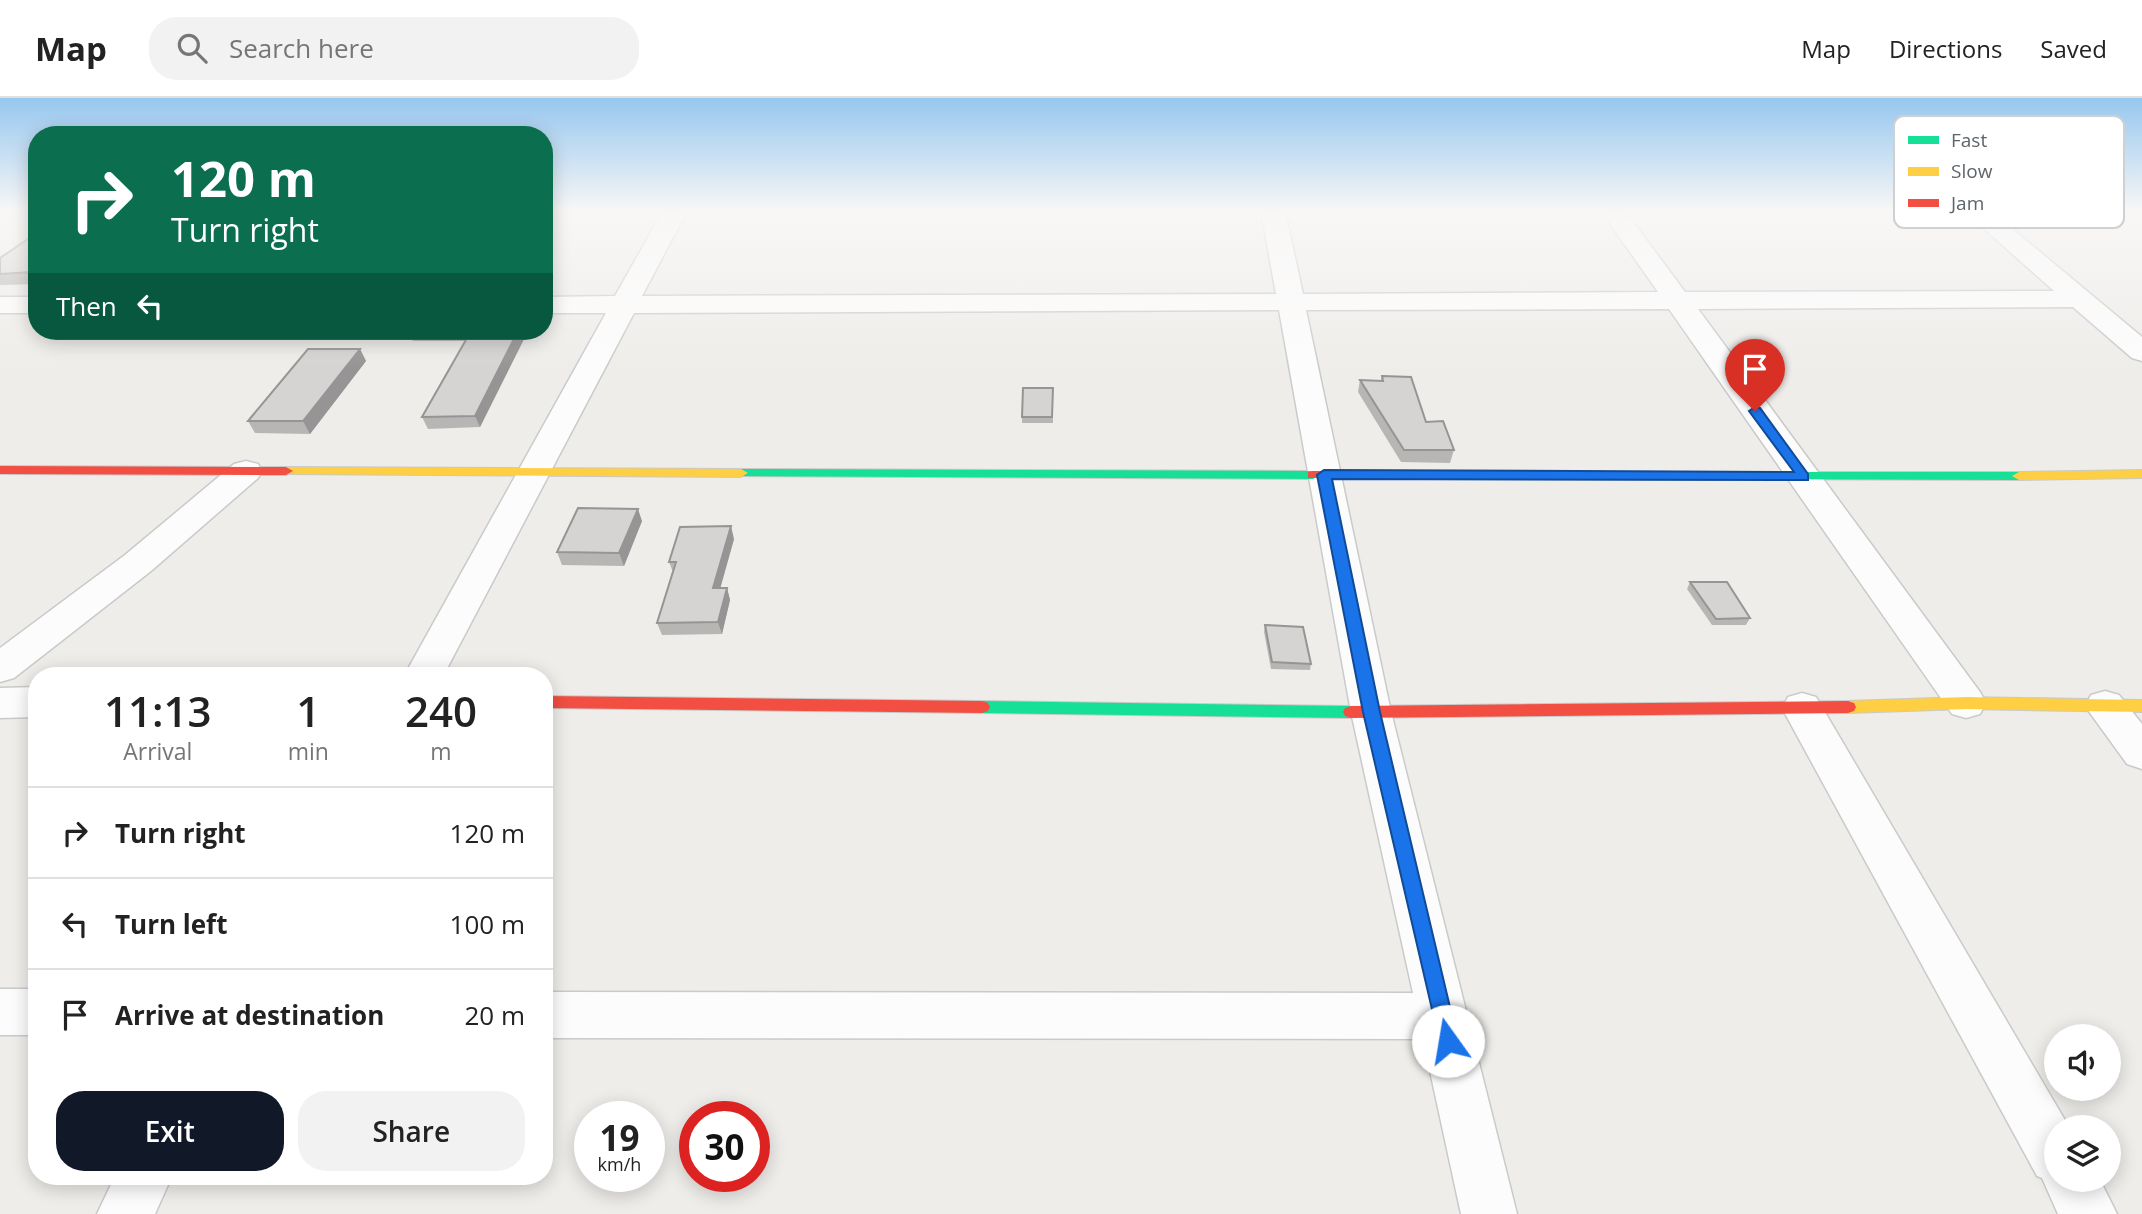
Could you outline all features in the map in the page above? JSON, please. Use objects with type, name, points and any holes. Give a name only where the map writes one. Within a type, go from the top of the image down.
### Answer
[{"type":"street","points":[[428,667],[647,263]]},
{"type":"street","points":[[1283,263],[1371,712],[1489,1214]]},
{"type":"street","points":[[1649,263],[1966,703]]},
{"type":"street","points":[[2038,263],[2142,352]]},
{"type":"street","points":[[553,305],[2080,299]]},
{"type":"street","points":[[0,305],[28,305]]},
{"type":"street","points":[[0,470],[1804,477],[2142,474]]},
{"type":"street","points":[[0,668],[138,563],[246,471]]},
{"type":"street","points":[[0,703],[28,702]]},
{"type":"street","points":[[553,702],[1371,712],[1802,708],[1966,703],[2123,706],[2142,753]]},
{"type":"street","points":[[1802,708],[2044,1136]]},
{"type":"street","points":[[0,1012],[28,1012]]},
{"type":"street","points":[[553,1015],[1442,1016]]},
{"type":"street","points":[[125,1214],[140,1185]]},
{"type":"street","points":[[2076,1192],[2089,1214]]},
{"type":"building","points":[[0,263],[28,263],[28,272],[0,274]]},
{"type":"building","points":[[466,340],[513,340],[475,416],[422,417]]},
{"type":"building","points":[[308,349],[360,349],[303,421],[248,421]]},
{"type":"building","points":[[1382,376],[1411,377],[1426,422],[1443,421],[1454,450],[1404,450],[1360,380],[1383,381]]},
{"type":"building","points":[[1023,388],[1053,388],[1052,417],[1022,417]]},
{"type":"building","points":[[578,508],[638,509],[619,553],[557,552]]},
{"type":"building","points":[[731,526],[713,588],[727,588],[718,622],[657,623],[676,562],[669,562],[680,527]]},
{"type":"building","points":[[1690,582],[1727,582],[1750,618],[1716,619]]},
{"type":"building","points":[[1265,625],[1303,627],[1311,664],[1272,662]]},
{"type":"traffic: fast","points":[[741,473],[1313,475]]},
{"type":"traffic: fast","points":[[1721,476],[2019,476]]},
{"type":"traffic: fast","points":[[982,707],[1351,712]]},
{"type":"traffic: slow","points":[[286,471],[741,473]]},
{"type":"traffic: slow","points":[[2019,476],[2142,474]]},
{"type":"traffic: slow","points":[[1848,707],[1966,703],[2142,706]]},
{"type":"traffic: jam","points":[[0,470],[286,471]]},
{"type":"traffic: jam","points":[[1313,475],[1721,476]]},
{"type":"traffic: jam","points":[[553,702],[982,707]]},
{"type":"traffic: jam","points":[[1351,712],[1848,707]]},
{"type":"route","points":[[1448,1041],[1371,712],[1324,475],[1804,477],[1755,411]]}]
